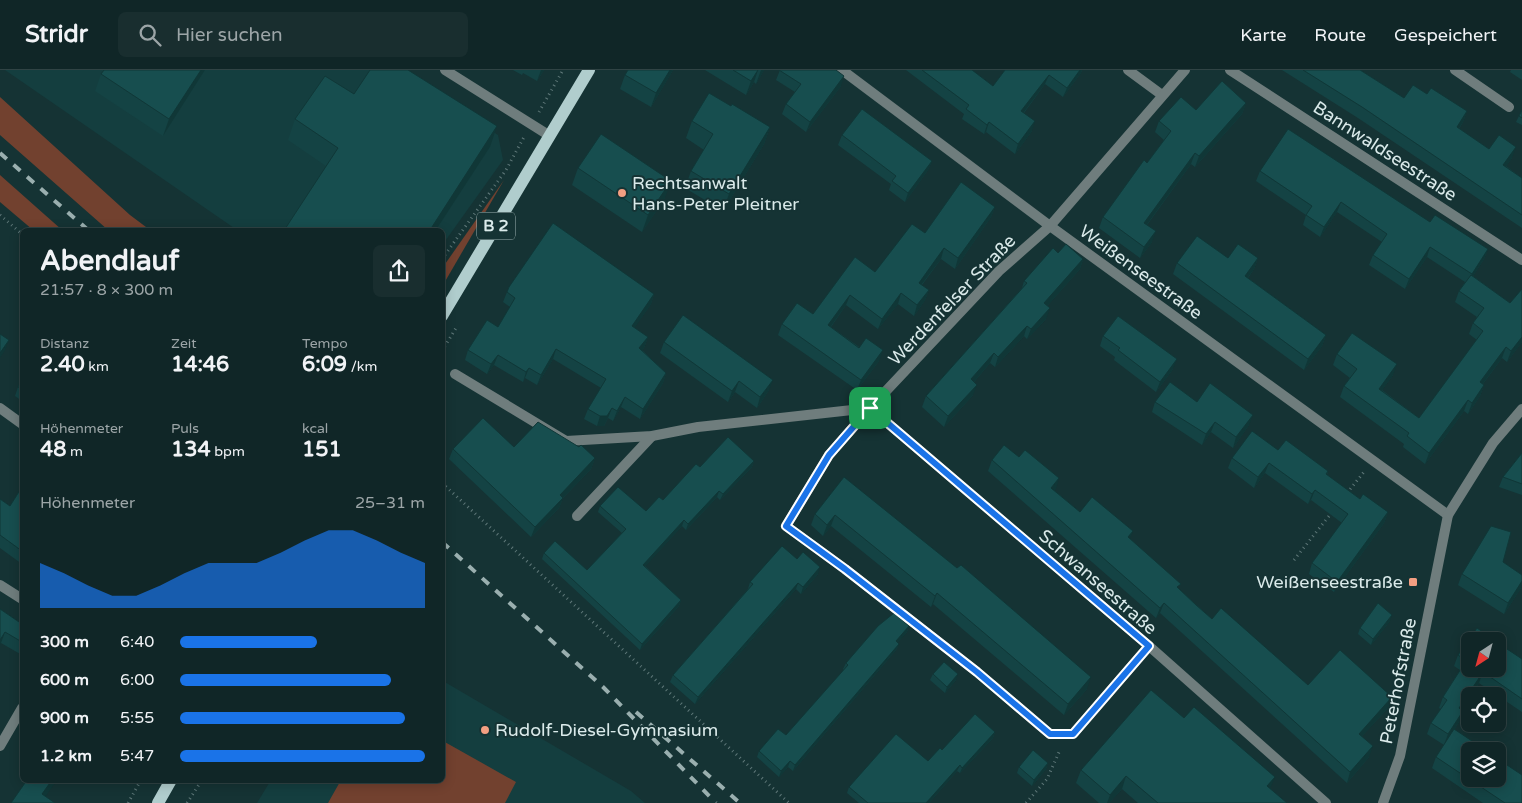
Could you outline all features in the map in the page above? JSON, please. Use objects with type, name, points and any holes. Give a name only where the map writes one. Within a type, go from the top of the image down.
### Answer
[{"type":"main road","name":"B 2","points":[[445,311],[589,70]]},
{"type":"main road","points":[[158,803],[169,783]]},
{"type":"street","points":[[445,70],[550,136]]},
{"type":"street","name":"Weißenseestraße","points":[[842,70],[1050,226],[1448,515]]},
{"type":"street","points":[[1128,70],[1162,95]]},
{"type":"street","name":"Werdenfelser Straße","points":[[1073,734],[1050,734],[977,672],[845,569],[786,526],[829,455],[870,408],[999,271],[1050,226],[1185,70]]},
{"type":"street","name":"Bannwaldseestraße","points":[[1230,70],[1522,260]]},
{"type":"street","points":[[1455,70],[1509,107]]},
{"type":"street","points":[[456,374],[566,441],[652,436],[698,427],[870,408]]},
{"type":"street","points":[[0,408],[20,423]]},
{"type":"street","name":"Schwanseestraße","points":[[870,408],[1149,646],[1326,803]]},
{"type":"street","name":"Peterhofstraße","points":[[1383,803],[1400,756],[1448,515],[1493,443],[1522,409]]},
{"type":"street","points":[[578,516],[652,436]]},
{"type":"street","points":[[0,585],[20,598]]},
{"type":"street","points":[[1073,734],[1149,646]]},
{"type":"street","points":[[0,746],[20,711]]},
{"type":"path","points":[[445,254],[506,170],[563,70]]},
{"type":"path","points":[[0,216],[20,232]]},
{"type":"path","points":[[1343,498],[1374,460]]},
{"type":"path","points":[[445,486],[789,803]]},
{"type":"path","points":[[1294,560],[1337,506]]},
{"type":"path","points":[[1026,803],[1047,779],[1063,744],[1073,734]]},
{"type":"path","points":[[128,803],[139,783]]},
{"type":"path","points":[[187,803],[200,783]]},
{"type":"shaded area","points":[[5,70],[397,70],[498,135],[503,160],[445,241],[445,228],[234,228]]},
{"type":"shaded area","points":[[0,97],[130,215],[147,228],[106,228],[0,135]]},
{"type":"shaded area","points":[[0,175],[60,228],[31,228],[0,202]]},
{"type":"shaded area","points":[[504,180],[445,282],[445,264]]},
{"type":"shaded area","name":"Rudolf-Diesel-Gymnasium","points":[[445,682],[631,791],[645,803],[257,803],[269,783],[445,783]]},
{"type":"shaded area","points":[[445,742],[516,782],[505,803],[328,803],[339,783],[445,783]]},
{"type":"building","points":[[104,70],[201,70],[169,119],[101,74]]},
{"type":"building","points":[[370,70],[408,70],[497,126],[431,228],[286,228],[338,148],[295,119],[325,76],[354,94]]},
{"type":"building","points":[[628,70],[670,70],[656,93],[625,75]]},
{"type":"building","points":[[733,70],[758,70],[751,81]]},
{"type":"building","points":[[779,70],[836,70],[844,76],[810,122],[786,104],[801,84]]},
{"type":"building","points":[[922,70],[972,70],[993,86],[1005,70],[1080,70],[1067,88],[1049,75],[1021,111],[1035,121],[1018,144],[989,122],[987,125],[966,109],[969,105]]},
{"type":"building","points":[[1303,70],[1360,70],[1404,98],[1413,85],[1427,94],[1431,88],[1467,111],[1457,127],[1489,149],[1499,135],[1516,147],[1503,165],[1522,178],[1522,215],[1362,107]]},
{"type":"building","points":[[1222,81],[1246,103],[1199,156],[1195,153],[1144,223],[1156,231],[1144,247],[1103,217],[1144,160],[1147,163],[1171,131],[1159,121],[1181,97],[1196,110]]},
{"type":"building","points":[[709,93],[731,106],[732,104],[770,127],[729,194],[691,171],[713,134],[692,121]]},
{"type":"building","points":[[862,109],[932,161],[908,193],[892,181],[896,176],[842,135]]},
{"type":"building","points":[[1288,129],[1430,222],[1435,215],[1488,249],[1472,274],[1430,247],[1409,279],[1373,255],[1387,234],[1341,202],[1324,227],[1306,215],[1312,206],[1260,171]]},
{"type":"building","points":[[601,134],[671,181],[648,215],[578,168]]},
{"type":"building","points":[[961,182],[995,207],[958,258],[944,248],[919,283],[929,290],[917,305],[901,293],[882,319],[850,295],[828,325],[859,348],[866,338],[883,350],[861,380],[782,324],[797,303],[813,314],[855,257],[875,272],[912,224],[925,233]]},
{"type":"building","points":[[553,223],[654,294],[632,326],[648,337],[639,348],[666,373],[643,409],[625,397],[617,411],[612,408],[607,416],[600,416],[588,409],[606,379],[556,349],[541,375],[529,368],[526,372],[498,355],[491,364],[468,350],[487,320],[498,327],[515,298],[507,292],[509,287]]},
{"type":"building","points":[[1197,236],[1228,258],[1238,244],[1258,258],[1245,276],[1326,335],[1308,359],[1177,263]]},
{"type":"building","points":[[1066,244],[1083,259],[1044,303],[1050,308],[1031,329],[1027,326],[998,357],[994,353],[971,379],[977,385],[948,416],[926,396],[1027,283],[1024,281],[1053,248],[1058,253]]},
{"type":"building","points":[[1471,275],[1510,303],[1522,289],[1522,337],[1511,351],[1506,347],[1480,382],[1484,385],[1472,403],[1468,400],[1429,453],[1407,436],[1409,433],[1344,386],[1357,369],[1337,354],[1352,333],[1397,364],[1379,389],[1419,418],[1483,331],[1473,323],[1484,308],[1459,291]]},
{"type":"building","points":[[683,315],[773,380],[760,397],[739,381],[732,391],[664,342]]},
{"type":"building","points":[[1118,316],[1177,359],[1160,382],[1103,336]]},
{"type":"building","points":[[0,334],[9,340],[0,353]]},
{"type":"building","points":[[1170,382],[1197,402],[1210,383],[1253,415],[1236,437],[1215,422],[1206,434],[1155,402]]},
{"type":"building","points":[[483,418],[514,447],[538,422],[579,447],[581,445],[595,458],[560,495],[563,498],[535,527],[453,449]]},
{"type":"building","points":[[1252,431],[1278,450],[1286,440],[1328,471],[1326,474],[1360,499],[1363,494],[1388,512],[1337,582],[1312,563],[1348,514],[1315,490],[1312,494],[1269,463],[1258,477],[1232,458]]},
{"type":"building","points":[[728,437],[754,461],[723,494],[719,491],[688,524],[684,520],[643,565],[681,600],[642,644],[544,553],[555,541],[587,570],[626,529],[600,506],[618,487],[646,511],[659,497],[663,500],[696,464],[700,467]]},
{"type":"building","points":[[1004,445],[1019,457],[1025,450],[1059,478],[1051,488],[1080,512],[1092,497],[1133,531],[1128,537],[1181,584],[1177,587],[1212,619],[1221,608],[1308,685],[1340,650],[1392,697],[1359,734],[1373,746],[1350,772],[1164,603],[1160,608],[992,460]]},
{"type":"building","points":[[1522,453],[1522,484],[1503,477]]},
{"type":"building","points":[[844,477],[957,568],[961,565],[1091,677],[1068,704],[937,593],[935,596],[835,515],[827,525],[815,514]]},
{"type":"building","points":[[20,490],[20,550],[0,535],[0,499],[10,506]]},
{"type":"building","points":[[1491,526],[1511,532],[1503,562],[1522,575],[1522,581],[1508,603],[1462,574]]},
{"type":"building","points":[[782,546],[797,559],[803,552],[820,567],[803,587],[798,583],[698,697],[673,675],[753,584],[750,582]]},
{"type":"building","points":[[1378,603],[1392,615],[1373,639],[1360,628]]},
{"type":"building","points":[[0,609],[20,623],[20,641],[5,632],[0,640]]},
{"type":"building","points":[[894,613],[909,626],[896,641],[899,644],[795,765],[790,761],[781,771],[759,751],[778,729],[786,735],[848,665],[846,663],[878,626]]},
{"type":"building","points":[[1477,628],[1483,632],[1474,632]]},
{"type":"building","points":[[1506,648],[1522,659],[1522,699],[1492,678],[1506,678]]},
{"type":"building","points":[[944,662],[958,674],[947,687],[933,674]]},
{"type":"building","points":[[1461,669],[1461,678],[1479,678],[1473,687],[1461,687],[1461,705],[1459,708],[1461,714],[1448,734],[1431,723],[1447,700],[1443,697]]},
{"type":"building","points":[[1151,690],[1184,718],[1194,707],[1275,777],[1267,786],[1287,803],[1158,803],[1126,776],[1110,795],[1081,770]]},
{"type":"building","points":[[975,714],[995,732],[962,768],[960,765],[926,803],[868,803],[849,787],[896,734],[928,761],[940,748],[942,750]]},
{"type":"building","points":[[1454,729],[1474,742],[1461,742],[1461,774],[1436,757]]},
{"type":"building","points":[[1033,750],[1048,763],[1034,780],[1019,767]]},
{"type":"building","points":[[1506,764],[1522,775],[1522,803],[1505,803],[1481,787],[1506,787]]},
{"type":"building","points":[[25,783],[50,783],[42,794],[55,803],[11,803]]},
{"type":"railway","points":[[0,153],[86,228]]},
{"type":"railway","points":[[445,545],[603,687],[716,803]]},
{"type":"railway","points":[[636,712],[740,803]]},
{"type":"place","name":"Rechtsanwalt Hans-Peter Pleitner","points":[[622,193]]},
{"type":"place","name":"Weißenseestraße","points":[[1413,582]]},
{"type":"place","name":"Rudolf-Diesel-Gymnasium","points":[[485,730]]},
{"type":"route","points":[[870,408],[1149,646],[1073,734],[1050,734],[977,672],[845,569],[786,526],[829,455],[870,408]]}]
